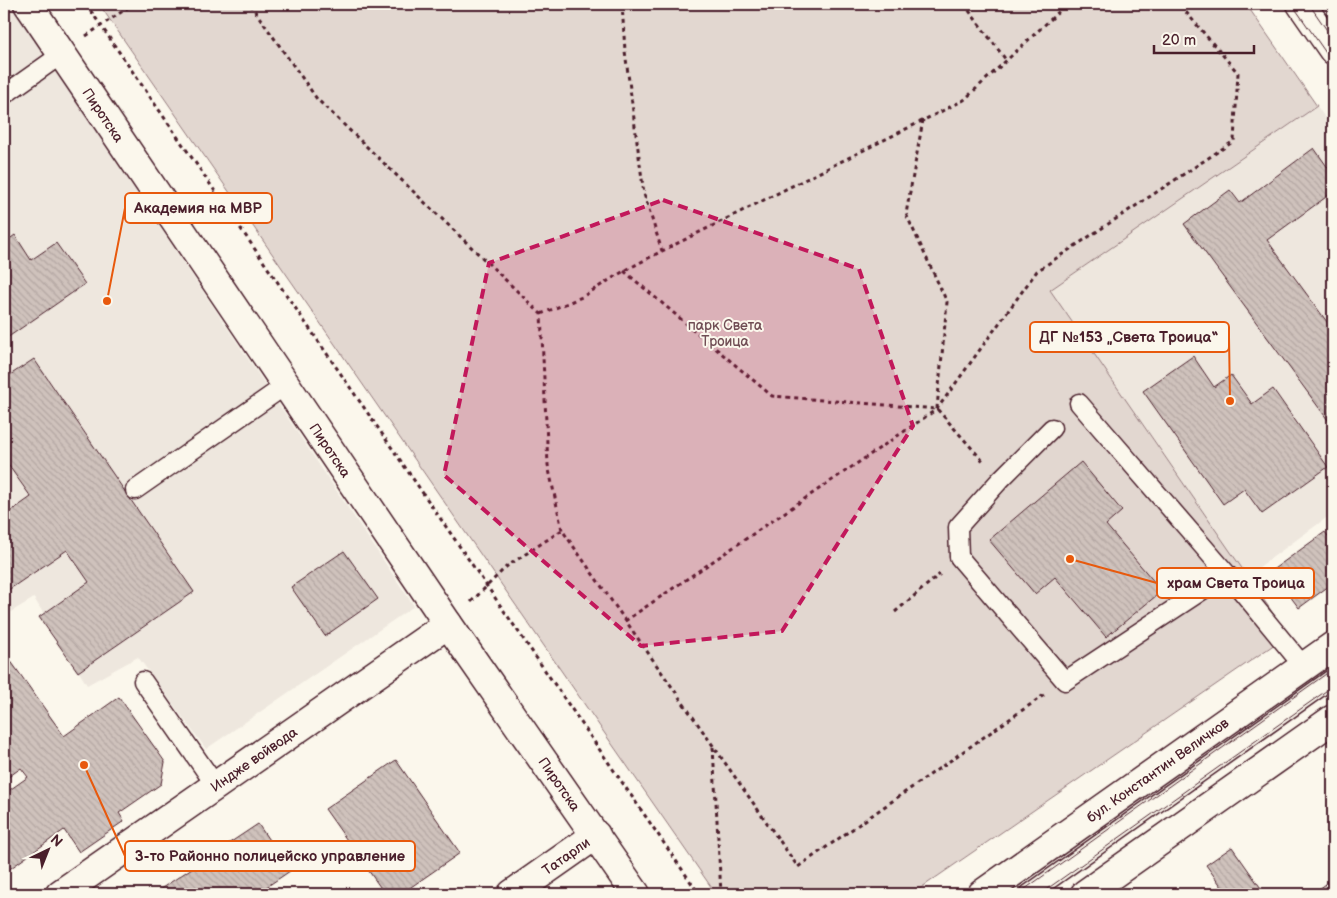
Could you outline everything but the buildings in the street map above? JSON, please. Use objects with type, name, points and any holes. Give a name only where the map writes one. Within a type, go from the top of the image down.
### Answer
[{"type":"street","name":"Пиротска","points":[[28,4],[448,624],[636,894]]},
{"type":"street","points":[[1301,4],[1333,50]]},
{"type":"street","name":"Индже войвода","points":[[60,894],[448,624]]},
{"type":"street","name":"бул. Константин Величков","points":[[982,894],[1333,646]]},
{"type":"street","points":[[1085,894],[1333,719]]},
{"type":"street","name":"Татарли","points":[[512,894],[596,835]]},
{"type":"lane","points":[[4,95],[62,54]]},
{"type":"lane","points":[[135,490],[286,385]]},
{"type":"lane","points":[[1079,403],[1227,574],[1304,667]]},
{"type":"lane","points":[[1052,428],[1000,480],[958,527],[959,557],[1065,681],[1227,574]]},
{"type":"lane","name":"бул. Константин Величков","points":[[1029,894],[1333,678]]},
{"type":"lane","points":[[143,681],[216,786]]},
{"type":"path","points":[[86,4],[699,894]]},
{"type":"path","points":[[62,54],[133,4]]},
{"type":"path","points":[[250,4],[317,99],[541,314],[548,465],[562,530],[798,868],[1065,681]]},
{"type":"path","points":[[622,4],[625,50],[644,194],[662,251]]},
{"type":"path","points":[[964,4],[1006,60]]},
{"type":"path","points":[[541,314],[582,297],[624,271],[662,251],[964,100],[1067,4]]},
{"type":"path","points":[[625,621],[937,409],[1037,271],[1234,142],[1238,73],[1179,4]]},
{"type":"path","points":[[924,120],[906,214],[947,302],[937,409]]},
{"type":"path","points":[[624,271],[772,396],[937,409],[1000,480]]},
{"type":"path","points":[[448,624],[506,567],[562,530]]},
{"type":"path","points":[[895,612],[959,557]]},
{"type":"path","points":[[713,747],[721,894]]},
{"type":"highlighted area","points":[[663,200],[859,269],[913,426],[782,631],[641,646],[444,475],[489,263]]},
{"type":"shaded area","points":[[4,4],[10,4],[414,606],[206,749],[138,657],[87,685],[34,598],[4,616]]},
{"type":"shaded area","points":[[1317,106],[1333,130],[1333,513],[1247,576],[1049,290]]},
{"type":"green space","name":"парк Света Троица","points":[[99,4],[1246,4],[1317,106],[1050,290],[1288,635],[912,894],[716,894]]},
{"type":"tram line","points":[[1292,4],[1333,63]]},
{"type":"tram line","points":[[1309,4],[1333,39]]},
{"type":"tram line","points":[[1018,894],[1333,669]]},
{"type":"tram line","points":[[1040,894],[1333,686]]},
{"type":"place","name":"Академия на МВР","points":[[107,301]]},
{"type":"place","name":"ДГ №153 „Света Троица“","points":[[1230,401]]},
{"type":"place","name":"храм Света Троица","points":[[1070,559]]},
{"type":"place","name":"3-то Районно полицейско управление","points":[[84,765]]}]
